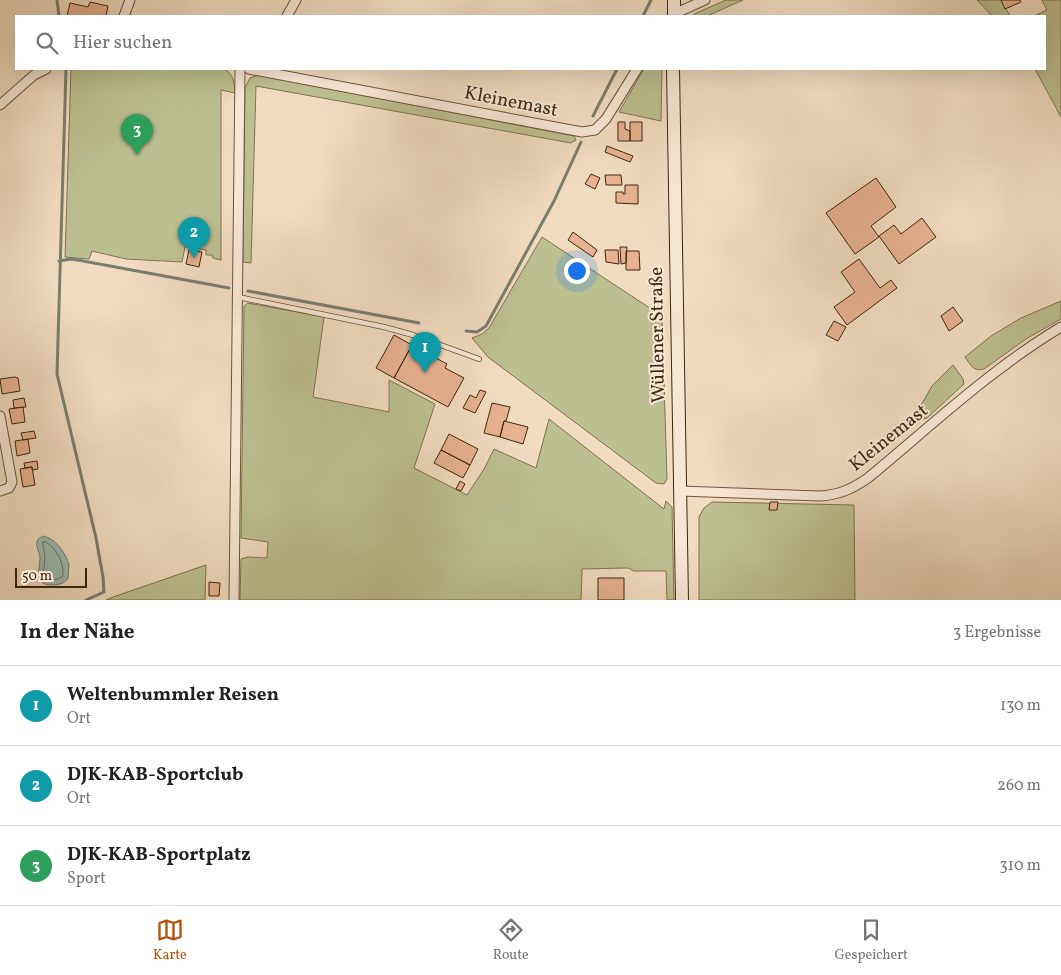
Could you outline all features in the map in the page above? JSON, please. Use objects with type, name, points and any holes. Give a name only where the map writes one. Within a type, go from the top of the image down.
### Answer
[{"type":"main road","points":[[674,0],[674,15]]},
{"type":"main road","name":"Wüllener Straße","points":[[673,70],[682,600]]},
{"type":"street","points":[[124,15],[130,0]]},
{"type":"street","points":[[288,15],[296,0]]},
{"type":"street","points":[[674,15],[705,0]]},
{"type":"street","points":[[0,105],[34,75],[44,70]]},
{"type":"street","points":[[234,600],[240,70]]},
{"type":"street","name":"Kleinemast","points":[[260,70],[582,132],[595,130],[606,119],[636,70]]},
{"type":"street","name":"Kleinemast","points":[[680,490],[820,496],[836,495],[853,489],[998,370],[1031,345],[1061,327]]},
{"type":"street","points":[[0,416],[12,482],[9,488],[0,491]]},
{"type":"lane","points":[[238,297],[384,327],[413,335],[479,359]]},
{"type":"green space","points":[[726,0],[743,0],[709,15],[694,14]]},
{"type":"green space","points":[[977,0],[1001,0],[1009,15],[991,15]]},
{"type":"green space","points":[[1042,0],[1061,0],[1061,117],[1036,70],[1046,70],[1046,15],[1036,15],[1047,10]]},
{"type":"green space","points":[[71,70],[227,71],[234,82],[235,93],[221,90],[221,260],[213,258],[212,255],[206,255],[206,250],[185,247],[182,262],[126,259],[92,251],[89,259],[65,257]]},
{"type":"green space","points":[[643,70],[662,70],[661,121],[619,112]]},
{"type":"green space","points":[[258,75],[574,136],[576,140],[571,143],[256,86],[251,263],[243,262],[245,88],[250,78]]},
{"type":"green space","points":[[542,237],[662,316],[667,479],[664,484],[656,483],[488,357],[472,338],[482,334],[489,328]]},
{"type":"green space","points":[[1061,301],[1061,319],[1026,339],[984,369],[975,369],[965,357],[991,336],[1021,318]]},
{"type":"green space","points":[[248,303],[324,317],[313,397],[389,412],[389,380],[435,404],[414,468],[467,495],[494,449],[536,468],[549,419],[664,509],[666,501],[672,507],[674,600],[667,600],[666,571],[634,571],[628,568],[582,569],[581,600],[240,600],[241,559],[248,557],[267,558],[268,542],[241,538],[244,306]]},
{"type":"green space","points":[[953,365],[963,379],[964,384],[927,418],[922,419],[920,407],[932,386]]},
{"type":"green space","points":[[712,502],[854,505],[855,600],[699,600],[699,517],[704,508]]},
{"type":"green space","points":[[206,565],[205,600],[106,600],[116,596]]},
{"type":"water","points":[[43,536],[56,543],[68,560],[68,578],[61,584],[48,585],[40,580],[40,557],[37,541]]},
{"type":"building","points":[[1001,0],[1020,0],[1021,2],[1005,9]]},
{"type":"building","points":[[90,2],[108,6],[106,15],[67,15],[70,3],[88,7]]},
{"type":"building","points":[[618,122],[625,122],[625,129],[630,131],[630,141],[618,141]]},
{"type":"building","points":[[630,122],[642,122],[642,141],[630,141]]},
{"type":"building","points":[[607,146],[633,156],[630,162],[605,152]]},
{"type":"building","points":[[591,174],[600,178],[595,189],[585,184]]},
{"type":"building","points":[[605,175],[621,175],[622,185],[606,185]]},
{"type":"building","points":[[876,178],[896,207],[871,226],[879,237],[855,254],[826,213]]},
{"type":"building","points":[[625,185],[638,185],[638,204],[616,203],[616,192],[623,192],[625,194]]},
{"type":"building","points":[[922,218],[936,237],[899,264],[879,236],[894,225],[901,234]]},
{"type":"building","points":[[573,232],[597,250],[593,257],[568,240]]},
{"type":"building","points":[[620,247],[627,247],[626,263],[621,264]]},
{"type":"building","points":[[189,250],[202,252],[199,267],[186,264]]},
{"type":"building","points":[[605,250],[618,250],[619,264],[606,262]]},
{"type":"building","points":[[626,251],[639,251],[640,270],[626,270]]},
{"type":"building","points":[[859,259],[880,288],[891,280],[897,288],[847,325],[834,307],[855,292],[841,272]]},
{"type":"building","points":[[953,307],[963,321],[949,331],[941,316]]},
{"type":"building","points":[[834,321],[846,327],[838,341],[826,335]]},
{"type":"building","points":[[394,335],[412,345],[394,378],[376,368]]},
{"type":"building","points":[[412,345],[447,364],[445,368],[464,378],[448,407],[394,378]]},
{"type":"building","points":[[18,378],[20,391],[2,394],[0,379]]},
{"type":"building","points":[[480,390],[486,392],[475,413],[463,408],[470,395],[476,398]]},
{"type":"building","points":[[24,398],[26,407],[14,408],[13,400]]},
{"type":"building","points":[[492,403],[510,407],[500,437],[484,433]]},
{"type":"building","points":[[23,407],[25,422],[12,424],[9,409]]},
{"type":"building","points":[[504,421],[528,427],[523,444],[500,437]]},
{"type":"building","points":[[34,431],[36,438],[23,440],[21,433]]},
{"type":"building","points":[[449,434],[478,449],[470,465],[441,450]]},
{"type":"building","points":[[28,439],[30,453],[17,456],[15,441]]},
{"type":"building","points":[[441,450],[470,465],[463,478],[434,463]]},
{"type":"building","points":[[37,461],[38,469],[32,470],[32,467],[25,468],[24,463]]},
{"type":"building","points":[[32,467],[35,485],[23,487],[20,469]]},
{"type":"building","points":[[460,481],[465,484],[461,491],[456,489]]},
{"type":"building","points":[[770,502],[778,502],[777,510],[769,510]]},
{"type":"building","points":[[598,578],[624,578],[624,600],[598,600]]},
{"type":"building","points":[[209,582],[220,583],[219,596],[209,596]]},
{"type":"waterway","points":[[57,0],[59,15]]},
{"type":"waterway","points":[[644,15],[651,0]]},
{"type":"waterway","points":[[66,70],[57,374],[96,538],[103,577],[104,592],[86,600]]},
{"type":"waterway","points":[[593,116],[616,70]]},
{"type":"waterway","points":[[466,331],[477,332],[486,326],[554,201],[581,142]]},
{"type":"waterway","points":[[59,261],[71,259],[229,288]]},
{"type":"waterway","points":[[248,291],[419,323]]},
{"type":"place","name":"DJK-KAB-Sportplatz","points":[[137,155]]},
{"type":"place","name":"DJK-KAB-Sportclub","points":[[194,258]]},
{"type":"place","name":"Weltenbummler Reisen","points":[[425,373]]}]
